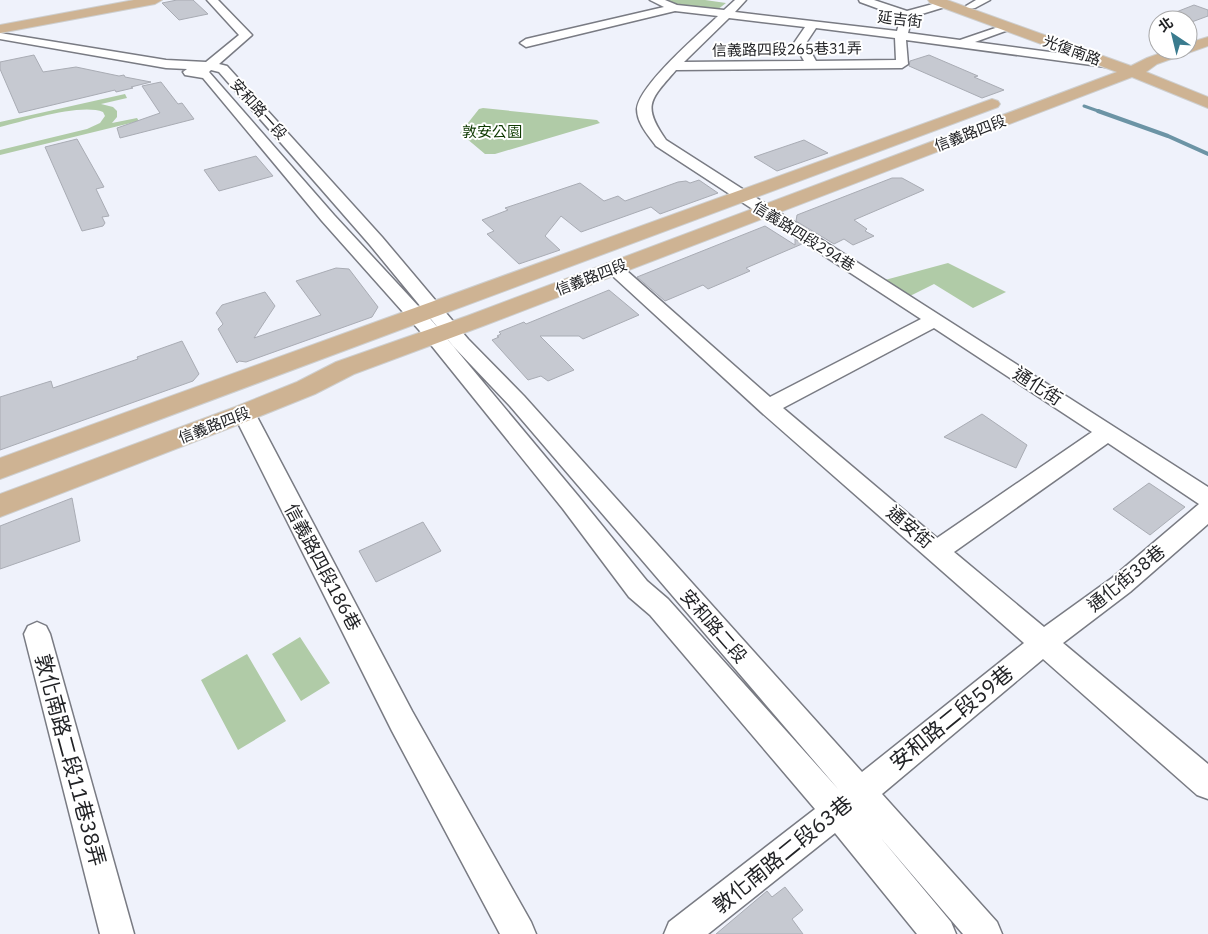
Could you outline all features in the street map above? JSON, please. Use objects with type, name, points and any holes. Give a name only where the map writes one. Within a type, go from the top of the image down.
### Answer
[{"type":"main road","points":[[0,17],[92,0]]},
{"type":"main road","points":[[0,23],[122,0]]},
{"type":"main road","points":[[0,29],[155,0]]},
{"type":"main road","name":"光復南路","points":[[944,1],[971,6],[1111,61]]},
{"type":"main road","name":"光復南路","points":[[944,1],[1007,27],[1111,61],[1135,61],[1208,93]]},
{"type":"main road","name":"信義路四段","points":[[0,469],[434,323],[613,268],[764,210],[1135,61],[1148,51]]},
{"type":"main road","name":"信義路四段","points":[[1135,61],[1155,60]]},
{"type":"main road","points":[[1078,73],[1111,61]]},
{"type":"main road","name":"光復南路","points":[[1135,61],[1208,103]]},
{"type":"main road","name":"信義路四段","points":[[0,506],[244,414],[306,388],[434,323],[742,196],[1006,99]]},
{"type":"street","points":[[205,69],[246,34],[212,0]]},
{"type":"street","name":"延吉街","points":[[655,0],[675,8],[963,43],[1053,57],[1111,61]]},
{"type":"street","name":"信義路四段294巷","points":[[741,0],[673,66],[648,94],[644,108],[647,123],[667,148],[866,275]]},
{"type":"street","points":[[864,0],[907,15],[944,1]]},
{"type":"street","points":[[971,6],[985,0]]},
{"type":"street","points":[[526,43],[675,8]]},
{"type":"street","points":[[902,36],[907,15]]},
{"type":"street","points":[[812,24],[800,43],[812,65]]},
{"type":"street","name":"延吉街","points":[[963,43],[1007,27]]},
{"type":"street","name":"安和路一段","points":[[0,36],[205,69]]},
{"type":"street","name":"信義路四段265巷31弄","points":[[673,66],[902,64],[902,36]]},
{"type":"street","name":"安和路一段","points":[[0,44],[159,70],[225,70],[338,197],[434,323]]},
{"type":"street","name":"通安街","points":[[613,268],[768,406],[938,550],[1043,643],[1208,784]]},
{"type":"street","name":"通化街","points":[[866,275],[1208,499]]},
{"type":"street","points":[[768,406],[935,320]]},
{"type":"street","name":"安和路二段","points":[[434,323],[638,590],[659,606],[722,681],[985,934]]},
{"type":"street","name":"信義路四段186巷","points":[[244,414],[402,721],[519,934]]},
{"type":"street","points":[[938,550],[1108,432]]},
{"type":"street","name":"通化街38巷","points":[[1043,643],[1121,585],[1208,510]]},
{"type":"street","name":"敦化南路二段11巷38弄","points":[[37,634],[118,934]]},
{"type":"street","name":"安和路二段59巷","points":[[848,801],[1043,643]]},
{"type":"street","name":"安和路二段","points":[[848,801],[939,934]]},
{"type":"street","name":"敦化南路二段63巷","points":[[680,934],[848,801]]},
{"type":"green space","points":[[658,0],[705,0],[726,3],[717,10],[676,7]]},
{"type":"green space","points":[[125,94],[127,98],[101,104],[113,107],[117,111],[117,117],[112,123],[137,118],[139,121],[0,155],[0,150],[87,129],[100,123],[105,116],[103,112],[81,110],[67,111],[0,127],[0,122]]},
{"type":"green space","name":"敦安公園","points":[[479,109],[597,120],[600,123],[495,154],[485,154],[460,133]]},
{"type":"green space","points":[[948,263],[1006,292],[973,308],[934,284],[910,296],[885,280]]},
{"type":"green space","points":[[300,637],[330,683],[301,701],[272,654]]},
{"type":"green space","points":[[247,654],[286,721],[238,750],[201,680]]},
{"type":"building","points":[[177,0],[193,0],[208,14],[179,20],[162,3]]},
{"type":"building","points":[[1194,5],[1208,10],[1208,16],[1198,20],[1198,10],[1181,10]]},
{"type":"building","points":[[34,55],[43,72],[76,67],[119,76],[124,75],[125,77],[151,82],[116,92],[115,90],[19,113],[0,69],[0,62]]},
{"type":"building","points":[[929,55],[978,76],[974,77],[1004,90],[982,98],[909,66],[910,61]]},
{"type":"building","points":[[161,82],[178,104],[182,103],[194,119],[120,138],[117,128],[160,113],[142,86]]},
{"type":"building","points":[[77,139],[104,187],[96,189],[109,216],[102,217],[105,223],[103,226],[82,231],[45,147]]},
{"type":"building","points":[[804,140],[828,153],[777,171],[754,157]]},
{"type":"building","points":[[256,156],[273,176],[219,191],[204,170]]},
{"type":"building","points":[[892,178],[902,178],[924,190],[854,220],[867,229],[865,231],[874,236],[853,245],[844,239],[834,244],[796,221],[797,215]]},
{"type":"building","points":[[699,180],[718,193],[660,214],[651,207],[581,232],[561,216],[545,236],[560,250],[519,264],[487,234],[494,231],[482,220],[508,210],[505,208],[580,183],[604,201],[618,196],[625,201],[678,182],[686,181],[690,183]]},
{"type":"building","points":[[765,226],[795,245],[795,239],[802,244],[746,268],[750,271],[708,289],[703,285],[665,301],[637,277]]},
{"type":"building","points":[[336,268],[349,269],[378,307],[372,317],[246,362],[239,361],[237,363],[218,329],[223,324],[216,313],[222,305],[265,292],[275,306],[254,338],[321,315],[296,281]]},
{"type":"building","points":[[609,290],[639,315],[583,339],[579,336],[540,336],[574,370],[548,381],[541,376],[528,380],[492,340],[499,337],[497,336],[501,334],[499,332],[524,322],[526,324]]},
{"type":"building","points":[[182,341],[199,374],[193,381],[0,450],[0,397],[51,381],[53,388],[138,359],[137,357]]},
{"type":"building","points":[[982,414],[1027,445],[1016,468],[944,437]]},
{"type":"building","points":[[1149,483],[1185,507],[1150,535],[1113,509]]},
{"type":"building","points":[[72,498],[80,541],[0,569],[0,526]]},
{"type":"building","points":[[423,522],[441,551],[376,582],[359,551]]},
{"type":"building","points":[[785,887],[803,910],[792,919],[803,934],[716,934],[767,891],[772,897]]},
{"type":"waterway","points":[[1084,106],[1101,112]]},
{"type":"waterway","points":[[1098,111],[1168,136],[1208,154]]}]
